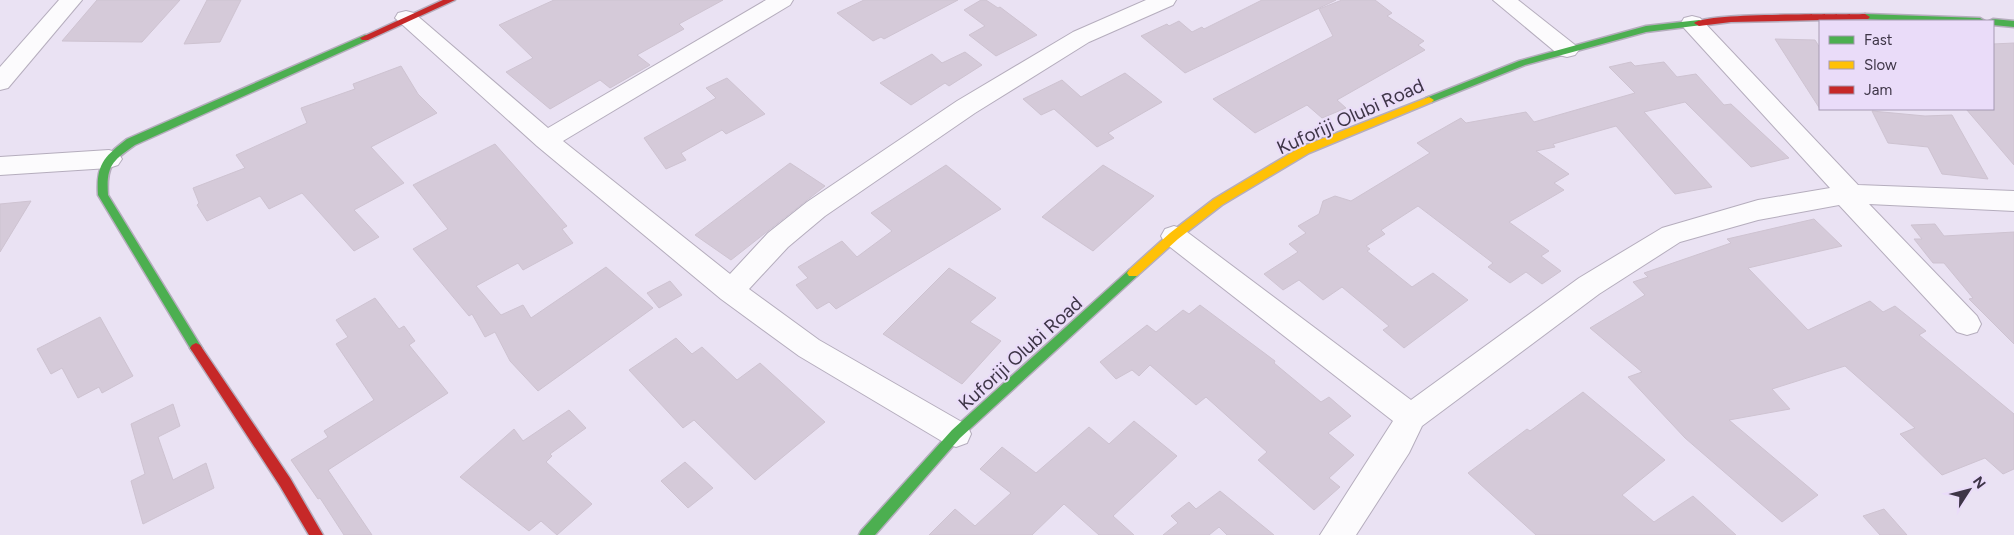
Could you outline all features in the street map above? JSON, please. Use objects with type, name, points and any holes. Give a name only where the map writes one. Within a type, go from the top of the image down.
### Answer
[{"type":"street","points":[[0,82],[71,0]]},
{"type":"street","points":[[316,535],[285,482],[216,381],[103,195],[101,172],[109,159],[131,142],[406,18],[451,0]]},
{"type":"street","points":[[546,140],[782,0]]},
{"type":"street","points":[[731,291],[778,240],[816,209],[966,107],[1081,37],[1165,0]]},
{"type":"street","points":[[1504,0],[1566,50]]},
{"type":"street","name":"Kuforiji Olubi Road","points":[[866,535],[956,434],[1174,236],[1218,202],[1305,150],[1522,63],[1646,29],[1731,19],[1870,17],[1952,20]]},
{"type":"street","points":[[406,18],[546,140],[731,291],[809,348],[956,434]]},
{"type":"street","points":[[1994,22],[2014,24]]},
{"type":"street","points":[[1692,23],[1967,324]]},
{"type":"street","points":[[0,166],[109,159]]},
{"type":"street","points":[[1337,535],[1398,443],[1411,417],[1589,286],[1671,234],[1758,210],[1848,194],[2014,201]]},
{"type":"street","points":[[1174,236],[1411,417]]},
{"type":"building","points":[[97,0],[180,0],[142,42],[62,41]]},
{"type":"building","points":[[207,0],[241,0],[220,42],[184,44]]},
{"type":"building","points":[[554,0],[723,0],[679,24],[684,29],[637,55],[650,65],[610,88],[600,80],[550,109],[506,72],[533,58],[499,25]]},
{"type":"building","points":[[864,0],[958,0],[884,39],[881,37],[873,41],[837,13]]},
{"type":"building","points":[[981,0],[986,0],[998,8],[1000,7],[1037,35],[996,56],[969,35],[985,26],[964,10]]},
{"type":"building","points":[[1262,0],[1336,0],[1185,73],[1141,36],[1167,24],[1169,26],[1179,21],[1192,32],[1202,27],[1204,29]]},
{"type":"building","points":[[1342,0],[1375,0],[1392,13],[1387,16],[1424,41],[1418,45],[1425,50],[1337,100],[1346,108],[1322,118],[1307,105],[1255,133],[1213,99],[1333,36],[1319,9]]},
{"type":"building","points":[[1775,39],[1815,40],[1819,46],[1819,107]]},
{"type":"building","points":[[2014,43],[2014,165],[1967,110],[1994,110],[1994,44]]},
{"type":"building","points":[[965,52],[982,65],[949,86],[945,83],[911,105],[880,83],[932,54],[942,63]]},
{"type":"building","points":[[1631,62],[1635,66],[1664,62],[1677,77],[1696,74],[1724,105],[1731,104],[1789,158],[1751,167],[1685,102],[1644,112],[1712,187],[1675,194],[1616,126],[1553,144],[1555,147],[1536,151],[1569,174],[1554,183],[1564,190],[1509,222],[1549,251],[1541,256],[1561,271],[1542,284],[1526,272],[1510,283],[1488,267],[1493,263],[1418,206],[1381,230],[1385,234],[1366,246],[1370,249],[1367,251],[1412,287],[1433,273],[1468,300],[1404,348],[1383,330],[1389,326],[1342,287],[1323,300],[1299,280],[1283,290],[1264,274],[1298,252],[1289,244],[1306,233],[1298,226],[1319,214],[1323,201],[1335,196],[1351,201],[1430,153],[1417,143],[1461,118],[1466,123],[1526,112],[1534,122],[1635,93],[1609,67]]},
{"type":"building","points":[[401,66],[418,94],[437,113],[371,147],[404,183],[354,210],[379,237],[354,251],[302,193],[269,209],[260,196],[207,221],[197,205],[199,203],[193,188],[245,168],[236,155],[307,123],[301,108],[355,89],[353,84]]},
{"type":"building","points":[[1125,73],[1162,102],[1108,133],[1114,138],[1097,147],[1054,109],[1041,115],[1023,99],[1062,80],[1081,97]]},
{"type":"building","points":[[727,78],[765,114],[726,134],[722,130],[681,153],[686,160],[666,169],[644,138],[716,98],[706,88]]},
{"type":"building","points":[[1872,111],[1925,116],[1952,115],[1988,179],[1942,174],[1928,147],[1888,143]]},
{"type":"building","points":[[495,144],[567,226],[562,229],[573,243],[523,270],[518,263],[476,286],[501,315],[523,305],[531,318],[606,267],[653,308],[538,391],[510,361],[495,332],[485,337],[472,314],[469,316],[413,249],[448,229],[413,185]]},
{"type":"building","points":[[790,163],[825,186],[731,260],[695,235]]},
{"type":"building","points":[[946,165],[1001,209],[836,309],[829,302],[817,309],[796,285],[808,278],[798,267],[842,241],[857,257],[892,231],[871,213]]},
{"type":"building","points":[[1103,165],[1154,196],[1093,251],[1042,217]]},
{"type":"building","points":[[31,201],[0,252],[0,204]]},
{"type":"building","points":[[1814,219],[1842,246],[1748,268],[1808,330],[1870,301],[1883,312],[1895,306],[1926,331],[1919,335],[2014,414],[2014,469],[2003,474],[1985,458],[1942,475],[1900,434],[1915,428],[1845,366],[1772,389],[1790,409],[1729,420],[1818,495],[1782,522],[1685,438],[1628,377],[1642,372],[1590,328],[1645,295],[1633,282],[1648,277],[1644,273],[1731,243],[1727,239]]},
{"type":"building","points":[[1935,224],[1944,236],[2014,232],[2014,344],[1969,299],[1973,298],[1944,263],[1933,263],[1914,239],[1922,239],[1911,225]]},
{"type":"building","points":[[949,268],[996,298],[970,322],[1001,341],[962,384],[883,334]]},
{"type":"building","points":[[670,281],[682,295],[659,308],[647,293]]},
{"type":"building","points":[[375,298],[399,329],[404,326],[415,341],[409,345],[448,393],[328,470],[372,535],[344,535],[320,498],[318,499],[291,460],[328,437],[324,431],[374,400],[336,344],[348,337],[336,320]]},
{"type":"building","points":[[1200,305],[1275,361],[1274,363],[1321,402],[1329,397],[1351,416],[1328,433],[1354,455],[1329,478],[1340,487],[1314,510],[1258,460],[1267,452],[1206,397],[1196,405],[1150,365],[1139,376],[1132,370],[1116,379],[1100,362],[1147,325],[1156,332],[1183,310],[1189,314]]},
{"type":"building","points":[[100,317],[133,376],[102,393],[99,387],[78,398],[62,368],[51,374],[37,349]]},
{"type":"building","points":[[676,338],[692,354],[702,347],[737,380],[760,363],[825,422],[755,480],[694,420],[683,428],[629,370]]},
{"type":"building","points":[[1583,392],[1665,460],[1622,495],[1654,522],[1693,496],[1736,535],[1536,535],[1468,473],[1527,429],[1530,431]]},
{"type":"building","points":[[173,404],[180,426],[158,437],[173,480],[206,463],[214,488],[143,524],[131,481],[145,474],[131,424]]},
{"type":"building","points":[[569,410],[586,428],[550,454],[552,456],[546,462],[592,504],[557,535],[541,521],[529,531],[460,477],[514,429],[523,441]]},
{"type":"building","points":[[1134,421],[1177,456],[1113,516],[1134,535],[1099,535],[1064,504],[1032,535],[929,535],[955,509],[975,526],[1011,493],[980,469],[1002,447],[1036,473],[1089,427],[1109,444]]},
{"type":"building","points":[[685,462],[713,488],[688,508],[661,481]]},
{"type":"building","points":[[1220,491],[1274,535],[1227,535],[1219,527],[1209,535],[1163,535],[1178,523],[1171,516],[1189,502],[1196,509]]},
{"type":"building","points":[[1884,509],[1907,535],[1880,535],[1863,516]]},
{"type":"traffic: fast","points":[[1865,17],[1951,20]]},
{"type":"traffic: fast","points":[[1994,22],[2014,24]]},
{"type":"traffic: fast","points":[[1429,100],[1522,63],[1646,29],[1699,23]]},
{"type":"traffic: fast","points":[[196,348],[103,195],[102,184],[106,163],[131,142],[365,38]]},
{"type":"traffic: fast","points":[[866,535],[956,434],[1133,273]]},
{"type":"traffic: slow","points":[[1133,273],[1174,236],[1218,202],[1305,150],[1429,100]]},
{"type":"traffic: jam","points":[[365,38],[451,0]]},
{"type":"traffic: jam","points":[[1699,23],[1731,19],[1865,17]]},
{"type":"traffic: jam","points":[[196,348],[285,482],[316,535]]}]
